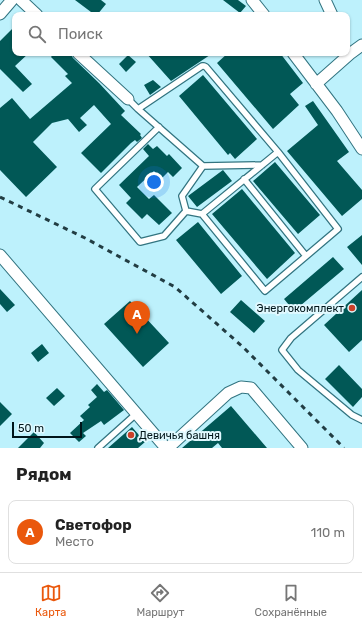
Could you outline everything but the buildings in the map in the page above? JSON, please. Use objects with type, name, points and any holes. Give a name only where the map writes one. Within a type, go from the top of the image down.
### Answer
[{"type":"street","points":[[0,14],[12,0]]},
{"type":"street","points":[[21,0],[34,12]]},
{"type":"street","points":[[325,0],[331,12]]},
{"type":"street","points":[[350,49],[362,45]]},
{"type":"street","points":[[81,56],[128,99]]},
{"type":"street","points":[[295,56],[337,111],[362,149]]},
{"type":"street","points":[[316,84],[342,56]]},
{"type":"street","points":[[0,255],[167,448],[228,393],[240,387],[250,388],[302,448]]},
{"type":"lane","points":[[138,108],[204,66],[278,152],[338,229],[265,291],[202,214],[186,211]]},
{"type":"lane","points":[[128,99],[203,166],[262,165]]},
{"type":"lane","points":[[158,126],[95,189],[140,242],[164,236],[186,211]]},
{"type":"lane","points":[[202,214],[278,152]]},
{"type":"lane","points":[[186,211],[182,196],[203,166]]},
{"type":"lane","points":[[244,179],[306,256]]},
{"type":"lane","points":[[362,277],[291,338],[282,350],[298,370],[352,415],[362,420]]},
{"type":"lane","points":[[98,448],[136,414]]},
{"type":"railway","points":[[0,197],[85,238],[175,287],[243,347],[344,448]]},
{"type":"place","name":"Энергокомплект","points":[[352,308]]},
{"type":"place","name":"Светофор","points":[[137,334]]},
{"type":"place","name":"Девичья башня","points":[[131,435]]}]
